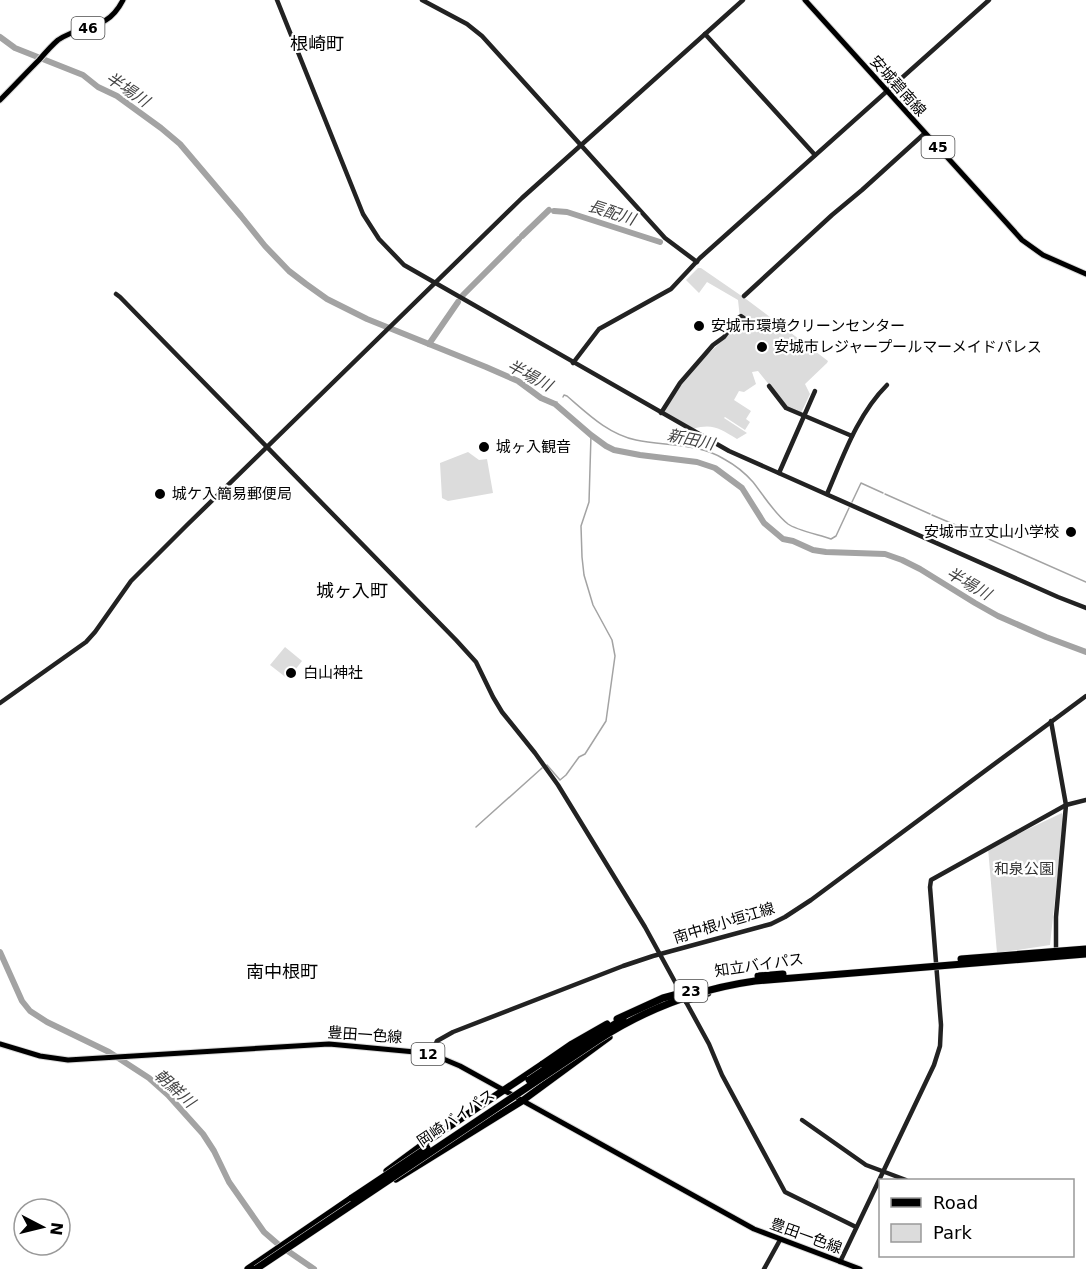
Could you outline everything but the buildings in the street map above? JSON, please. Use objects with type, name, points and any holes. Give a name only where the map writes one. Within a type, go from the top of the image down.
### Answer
[{"type":"highway","name":"知立バイパス","points":[[352,1198],[612,1025],[652,1005],[689,992],[739,979],[763,976],[1086,949]]},
{"type":"highway","name":"知立バイパス","points":[[677,1000],[718,988],[755,981],[1086,955]]},
{"type":"highway","name":"23","points":[[248,1269],[352,1198],[370,1182],[502,1090],[600,1027],[663,998],[689,992]]},
{"type":"highway","name":"23","points":[[337,1214],[522,1101],[603,1041],[637,1020],[677,1000]]},
{"type":"highway","name":"岡崎バイパス","points":[[256,1269],[611,1031],[677,1000]]},
{"type":"main road","name":"46","points":[[0,100],[60,39],[107,21],[123,0]]},
{"type":"main road","name":"安城碧南線","points":[[805,0],[1025,243],[1043,255],[1086,274]]},
{"type":"main road","name":"豊田一色線","points":[[0,1044],[32,1054],[76,1060],[322,1044],[431,1054],[455,1064],[742,1223],[780,1240],[860,1269]]},
{"type":"street","points":[[278,0],[354,194],[367,221],[379,239],[409,268],[729,451],[1086,608]]},
{"type":"street","points":[[422,0],[467,24],[482,36],[665,238],[697,262]]},
{"type":"street","points":[[0,703],[86,642],[136,574],[522,198],[743,0]]},
{"type":"street","points":[[573,363],[599,329],[671,289],[697,262],[989,0]]},
{"type":"street","points":[[705,34],[814,156]]},
{"type":"street","points":[[744,296],[925,133]]},
{"type":"street","points":[[116,294],[473,659],[501,710],[549,771],[574,809],[661,954],[709,1044],[722,1075],[786,1193],[856,1227]]},
{"type":"street","points":[[661,413],[680,383],[709,349],[723,337],[738,318],[741,316],[744,318]]},
{"type":"street","points":[[826,494],[852,436],[868,407],[887,385]]},
{"type":"street","points":[[769,386],[786,408],[852,436]]},
{"type":"street","points":[[779,473],[815,391]]},
{"type":"street","name":"南中根小垣江線","points":[[431,1054],[438,1041],[453,1032],[585,980],[661,954],[764,926],[785,917],[1086,696]]},
{"type":"street","points":[[1051,722],[1066,805],[1056,917],[1057,959]]},
{"type":"street","points":[[880,1179],[938,1053],[941,1025],[931,879],[1066,805],[1086,800]]},
{"type":"street","points":[[686,1002],[720,991],[756,984],[1086,955]]},
{"type":"street","points":[[802,1120],[866,1165],[903,1179]]},
{"type":"street","points":[[840,1262],[879,1180]]},
{"type":"street","points":[[764,1269],[780,1240]]},
{"type":"green space","points":[[698,268],[746,299],[828,361],[805,384],[810,394],[801,413],[787,407],[758,371],[752,372],[756,384],[744,392],[739,391],[734,400],[751,411],[746,419],[750,422],[745,430],[724,418],[747,433],[737,439],[716,428],[693,429],[665,413],[664,411],[680,387],[704,358],[726,337],[740,318],[738,300],[707,282],[699,293],[686,280]]},
{"type":"green space","points":[[468,452],[479,460],[487,459],[493,493],[448,501],[442,498],[440,463]]},
{"type":"green space","points":[[285,647],[302,661],[288,679],[270,665]]},
{"type":"green space","name":"和泉公園","points":[[1062,813],[1063,823],[1050,945],[997,953],[988,848]]},
{"type":"waterway","name":"半場川","points":[[0,37],[15,48],[83,75],[161,128],[180,144],[265,246],[289,271],[327,299],[367,319],[518,381],[541,398],[555,404],[591,435],[614,450],[697,462],[715,468],[742,488],[764,523],[783,539],[813,550],[885,554],[902,560],[998,616],[1086,652]]},
{"type":"waterway","name":"長配川","points":[[522,236],[549,210]]},
{"type":"waterway","name":"長配川","points":[[554,211],[567,212],[660,242]]},
{"type":"waterway","name":"長配川","points":[[463,295],[519,239]]},
{"type":"waterway","name":"長配川","points":[[429,344],[458,302]]},
{"type":"waterway","name":"新田川","points":[[563,397],[567,396],[599,422],[626,437],[704,450],[724,459],[747,475],[778,515],[797,528],[831,539],[836,536],[849,508]]},
{"type":"waterway","points":[[547,765],[560,780],[579,757],[585,754],[606,721],[615,656],[612,640],[593,605],[584,575],[582,557],[581,526],[589,502],[591,435]]},
{"type":"waterway","name":"新田川","points":[[852,502],[861,483],[883,493]]},
{"type":"waterway","name":"新田川","points":[[885,494],[930,514]]},
{"type":"waterway","name":"新田川","points":[[932,515],[972,532]]},
{"type":"waterway","name":"新田川","points":[[975,533],[1086,582]]},
{"type":"waterway","points":[[476,827],[542,768]]},
{"type":"waterway","name":"朝鮮川","points":[[0,952],[22,1001],[30,1011],[47,1022],[109,1052],[149,1078],[168,1095],[203,1134],[229,1182],[264,1232],[314,1269]]},
{"type":"place","name":"安城市環境クリーンセンター","points":[[699,326]]},
{"type":"place","name":"安城市レジャープールマーメイドパレス","points":[[762,347]]},
{"type":"place","name":"城ヶ入観音","points":[[484,447]]},
{"type":"place","name":"城ケ入簡易郵便局","points":[[160,494]]},
{"type":"place","name":"安城市立丈山小学校","points":[[1071,532]]},
{"type":"place","name":"白山神社","points":[[291,673]]},
{"type":"district","name":"根崎町","points":[[317,44]]},
{"type":"district","name":"城ヶ入町","points":[[352,591]]},
{"type":"district","name":"南中根町","points":[[282,972]]}]
